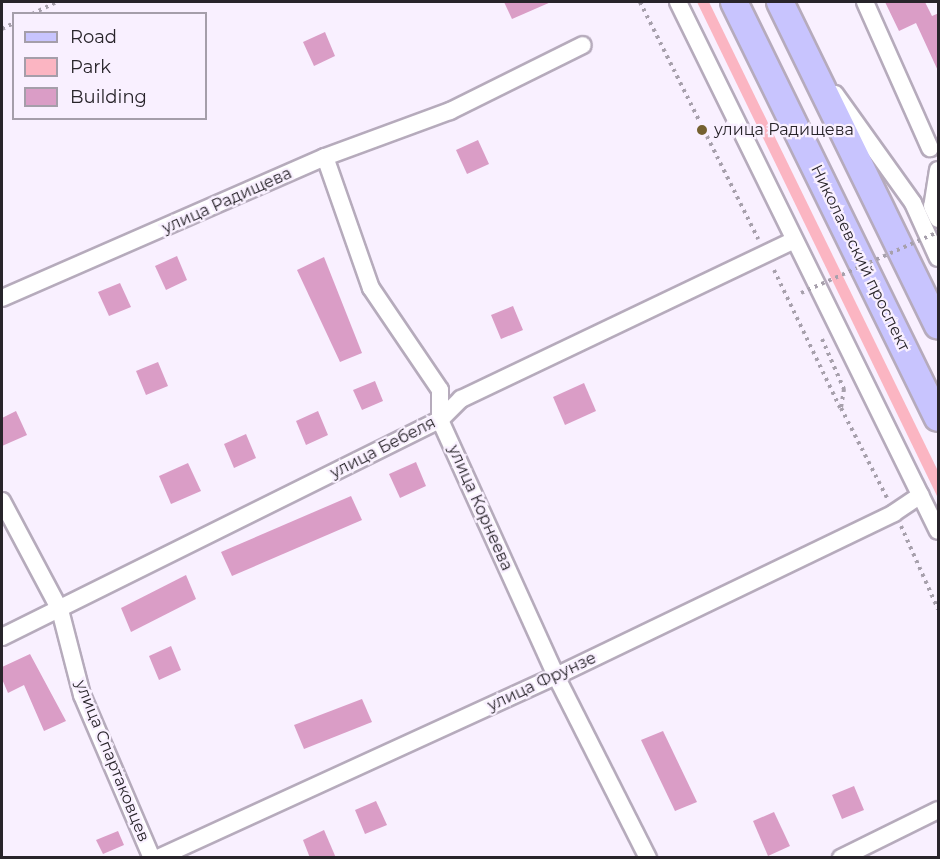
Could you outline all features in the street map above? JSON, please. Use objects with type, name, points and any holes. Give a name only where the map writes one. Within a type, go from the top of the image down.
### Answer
[{"type":"main road","name":"Николаевский проспект","points":[[734,2],[939,418]]},
{"type":"main road","points":[[780,2],[939,326]]},
{"type":"street","points":[[678,2],[939,531]]},
{"type":"street","points":[[865,2],[930,148]]},
{"type":"street","name":"улица Радищева","points":[[2,298],[325,158],[450,111],[583,45]]},
{"type":"street","points":[[802,48],[913,203],[939,258]]},
{"type":"street","name":"улица Корнеева","points":[[325,158],[371,288],[440,390],[440,420],[556,676],[648,858]]},
{"type":"street","points":[[939,170],[932,206],[939,219]]},
{"type":"street","name":"улица Бебеля","points":[[2,637],[440,420],[461,399],[794,240]]},
{"type":"street","name":"улица Фрунзе","points":[[158,858],[556,676],[894,513],[921,495]]},
{"type":"street","name":"улица Спартаковцев","points":[[2,501],[60,610],[82,695],[152,858]]},
{"type":"street","points":[[841,858],[939,810]]},
{"type":"path","points":[[36,12],[57,2]]},
{"type":"path","points":[[640,2],[758,239]]},
{"type":"path","points":[[801,292],[939,232]]},
{"type":"path","points":[[774,270],[887,499]]},
{"type":"path","points":[[841,408],[844,389]]},
{"type":"path","points":[[900,525],[939,609]]},
{"type":"green space","points":[[697,2],[709,2],[938,471],[938,498]]},
{"type":"building","points":[[504,2],[551,2],[512,19]]},
{"type":"building","points":[[885,2],[925,2],[932,16],[939,13],[939,73],[916,23],[899,31]]},
{"type":"building","points":[[325,32],[335,56],[314,66],[303,42]]},
{"type":"building","points":[[478,140],[489,164],[467,174],[456,150]]},
{"type":"building","points":[[177,256],[187,280],[166,290],[155,266]]},
{"type":"building","points":[[324,257],[362,353],[340,362],[297,270]]},
{"type":"building","points":[[120,283],[131,307],[109,316],[98,292]]},
{"type":"building","points":[[513,306],[523,330],[501,339],[491,315]]},
{"type":"building","points":[[158,362],[168,386],[146,395],[136,371]]},
{"type":"building","points":[[375,381],[383,401],[362,410],[353,390]]},
{"type":"building","points":[[584,383],[596,411],[565,425],[553,397]]},
{"type":"building","points":[[16,411],[27,435],[2,446],[2,418]]},
{"type":"building","points":[[318,411],[328,435],[306,445],[296,421]]},
{"type":"building","points":[[246,434],[256,458],[234,468],[224,444]]},
{"type":"building","points":[[416,462],[426,486],[400,498],[389,474]]},
{"type":"building","points":[[188,463],[201,491],[171,504],[159,476]]},
{"type":"building","points":[[351,496],[362,520],[232,576],[221,552]]},
{"type":"building","points":[[186,575],[196,599],[131,632],[121,608]]},
{"type":"building","points":[[171,646],[181,670],[159,680],[149,656]]},
{"type":"building","points":[[30,654],[66,721],[44,731],[24,685],[8,693],[2,679],[2,667]]},
{"type":"building","points":[[362,699],[372,722],[304,749],[294,725]]},
{"type":"building","points":[[663,731],[697,802],[675,811],[641,740]]},
{"type":"building","points":[[854,786],[864,810],[842,819],[832,795]]},
{"type":"building","points":[[376,801],[387,825],[365,834],[355,810]]},
{"type":"building","points":[[774,812],[790,846],[768,856],[753,821]]},
{"type":"building","points":[[324,830],[336,858],[310,858],[303,840]]},
{"type":"building","points":[[118,831],[124,845],[103,854],[96,840]]},
{"type":"place","name":"улица Радищева","points":[[702,130]]}]
